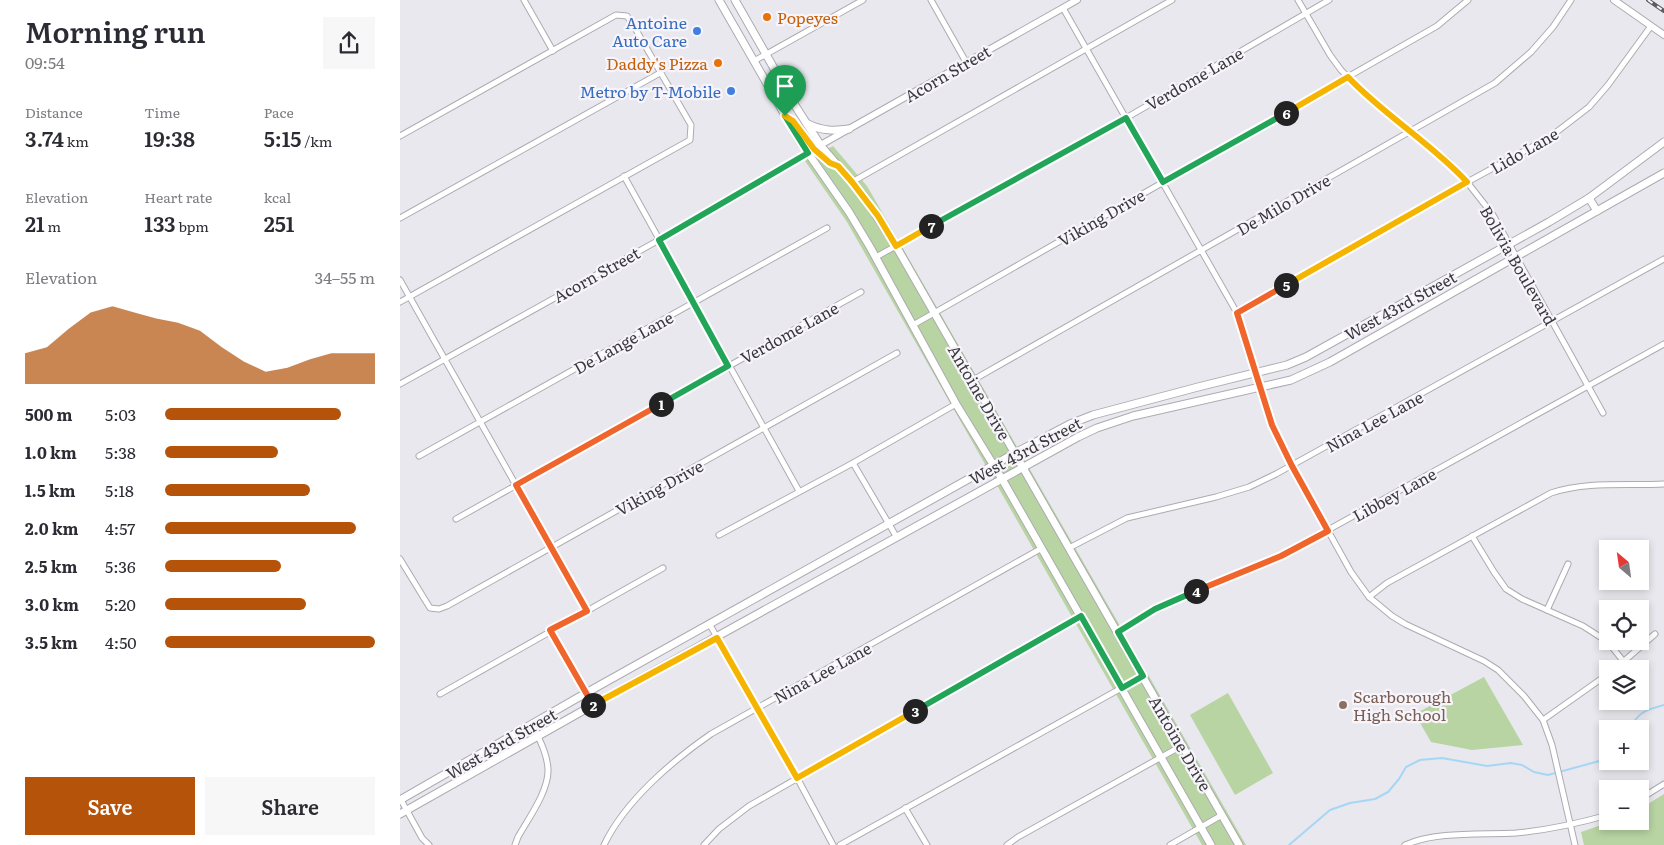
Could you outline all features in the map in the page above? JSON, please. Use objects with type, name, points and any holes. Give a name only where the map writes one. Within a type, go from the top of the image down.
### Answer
[{"type":"main road","name":"Antoine Drive","points":[[719,0],[785,116],[814,149],[830,163],[838,166],[878,216],[1240,845]]},
{"type":"main road","name":"Antoine Drive","points":[[735,0],[806,123],[814,149],[876,257],[956,404],[1042,548],[1211,845]]},
{"type":"main road","points":[[806,123],[816,128],[830,131],[849,130]]},
{"type":"main road","name":"West 43rd Street","points":[[400,800],[586,693],[1070,424],[1130,404],[1287,365],[1306,357],[1379,318],[1589,198],[1664,142]]},
{"type":"main road","name":"West 43rd Street","points":[[403,812],[717,638],[896,536],[1084,434],[1133,416],[1291,380],[1330,362],[1664,173]]},
{"type":"main road","points":[[1589,198],[1596,211]]},
{"type":"main road","points":[[1379,318],[1386,330]]},
{"type":"main road","points":[[1130,404],[1133,416]]},
{"type":"main road","points":[[799,575],[806,587]]},
{"type":"street","points":[[524,0],[553,51]]},
{"type":"street","points":[[754,61],[863,0]]},
{"type":"street","points":[[932,0],[966,62]]},
{"type":"street","name":"Acorn Street","points":[[400,384],[659,240],[814,149],[1077,0]]},
{"type":"street","points":[[852,182],[1172,0]]},
{"type":"street","name":"Bolivia Boulevard","points":[[1298,0],[1330,55],[1348,77],[1370,99],[1448,161],[1493,215],[1603,413]]},
{"type":"street","name":"Verdome Lane","points":[[876,257],[1126,118],[1329,0]]},
{"type":"street","name":"Viking Drive","points":[[913,325],[1437,26],[1468,0]]},
{"type":"street","name":"De Milo Drive","points":[[973,380],[1495,83],[1531,52],[1553,27],[1571,0]]},
{"type":"street","points":[[1614,0],[1664,35]]},
{"type":"street","points":[[1063,8],[1237,313],[1272,425],[1292,466],[1351,572],[1369,597],[1392,616],[1484,661],[1498,670],[1524,696],[1543,720],[1552,744],[1575,845]]},
{"type":"street","points":[[400,136],[616,14],[627,16],[691,125],[690,140],[400,302]]},
{"type":"street","name":"Lido Lane","points":[[1237,313],[1550,137],[1589,107],[1652,26]]},
{"type":"street","points":[[400,218],[660,73]]},
{"type":"street","points":[[624,176],[799,491]]},
{"type":"street","name":"De Lange Lane","points":[[419,456],[827,228]]},
{"type":"street","name":"Nina Lee Lane","points":[[1069,548],[1127,518],[1216,497],[1249,487],[1292,466],[1664,259]]},
{"type":"street","points":[[400,280],[587,611]]},
{"type":"street","name":"Verdome Lane","points":[[456,519],[861,292]]},
{"type":"street","name":"Libbey Lane","points":[[1118,632],[1155,609],[1184,595],[1281,556],[1664,344]]},
{"type":"street","name":"Viking Drive","points":[[400,559],[430,608],[439,609],[447,606],[897,353]]},
{"type":"street","points":[[719,536],[956,404]]},
{"type":"street","points":[[853,463],[896,536]]},
{"type":"street","points":[[1369,597],[1387,583],[1551,493],[1568,487],[1600,484],[1664,484]]},
{"type":"street","points":[[1472,536],[1506,589],[1522,599],[1583,626],[1608,642],[1622,660]]},
{"type":"street","name":"Nina Lee Lane","points":[[604,845],[639,796],[680,756],[711,734],[1042,548]]},
{"type":"street","points":[[1547,610],[1568,564]]},
{"type":"street","points":[[440,694],[550,630],[663,568]]},
{"type":"street","points":[[704,845],[720,828],[749,806],[1081,616]]},
{"type":"street","points":[[710,625],[833,845]]},
{"type":"street","points":[[550,630],[593,705]]},
{"type":"street","points":[[1626,660],[1655,634]]},
{"type":"street","points":[[840,845],[1143,676]]},
{"type":"street","points":[[1543,720],[1599,680]]},
{"type":"street","points":[[515,845],[545,789],[548,770],[545,751],[532,725]]},
{"type":"street","points":[[1006,845],[1183,745]]},
{"type":"street","points":[[1649,793],[1664,784]]},
{"type":"street","points":[[400,800],[403,812],[429,845]]},
{"type":"street","points":[[905,808],[927,845]]},
{"type":"street","points":[[1170,845],[1222,815]]},
{"type":"street","points":[[1405,845],[1435,837],[1534,831],[1570,826],[1599,818]]},
{"type":"green space","points":[[833,146],[867,186],[1246,845],[1202,845],[847,222],[805,161]]},
{"type":"green space","points":[[1484,677],[1523,745],[1472,750],[1431,742],[1415,714]]},
{"type":"green space","points":[[1228,693],[1273,773],[1235,795],[1190,715]]},
{"type":"green space","points":[[1664,794],[1664,845],[1584,845],[1581,832],[1599,826],[1599,830],[1649,830],[1649,803]]},
{"type":"waterway","points":[[1635,720],[1643,712],[1664,705]]},
{"type":"waterway","points":[[1289,845],[1330,810],[1350,803],[1375,799],[1388,792],[1406,767],[1420,760],[1442,758],[1487,766],[1511,763],[1548,775],[1599,761]]},
{"type":"railway","points":[[1648,0],[1664,11]]},
{"type":"place","name":"Popeyes","points":[[767,17]]},
{"type":"place","name":"Antoine Auto Care","points":[[697,31]]},
{"type":"place","name":"Daddy's Pizza","points":[[718,63]]},
{"type":"place","name":"Metro by T-Mobile","points":[[731,91]]},
{"type":"place","name":"Scarborough High School","points":[[1343,705]]},
{"type":"route","points":[[1348,77],[1370,99],[1448,161],[1467,182],[1237,313],[1272,425],[1284,451],[1328,531],[1264,564],[1184,595],[1155,609],[1118,632],[1143,676],[1122,688],[1081,616],[797,778],[717,638],[593,705],[550,630],[587,611],[516,485],[728,366],[659,240],[808,153],[785,116],[793,121],[814,149],[830,163],[838,166],[852,182],[878,216],[896,246],[1126,118],[1163,182],[1348,77]]}]
